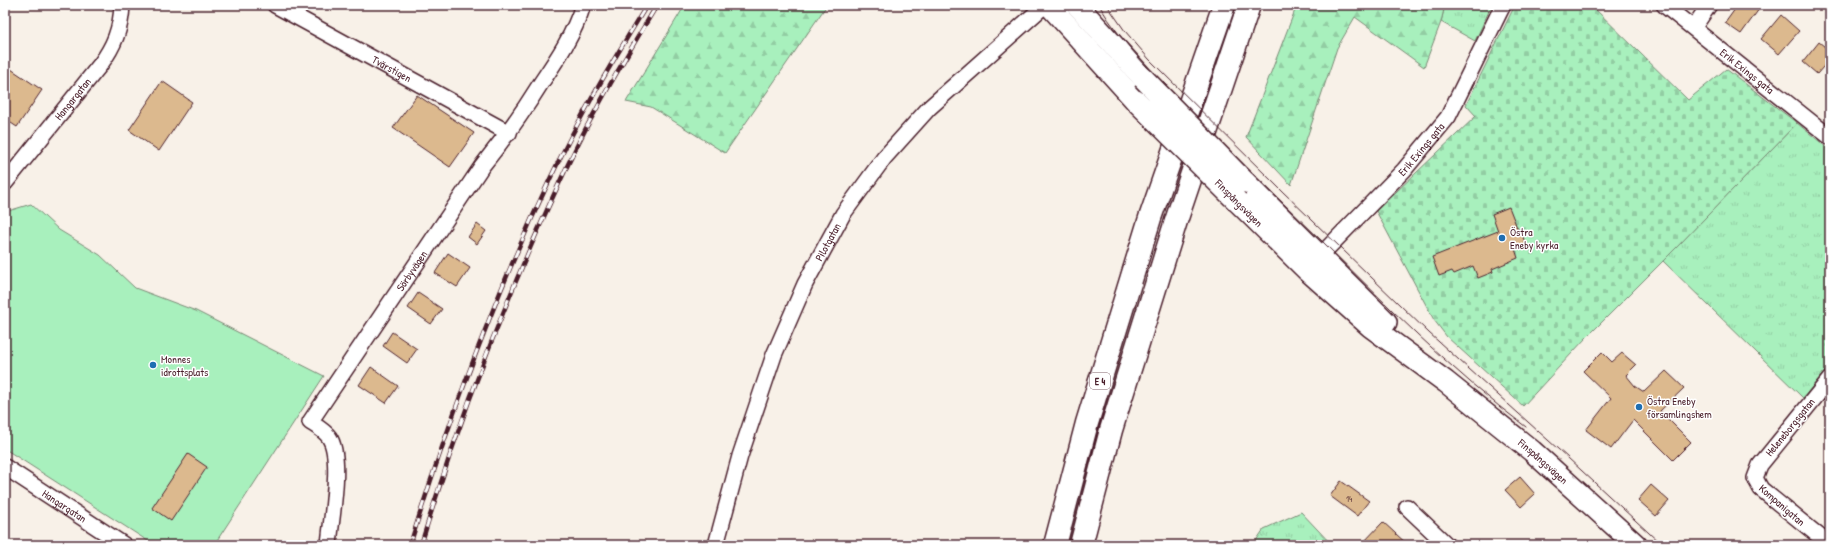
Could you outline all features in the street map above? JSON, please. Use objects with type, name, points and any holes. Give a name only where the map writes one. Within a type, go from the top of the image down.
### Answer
[{"type":"highway","name":"E 4","points":[[1055,545],[1087,423],[1148,226],[1224,5]]},
{"type":"highway","name":"E 4","points":[[1081,545],[1111,430],[1176,221],[1249,5]]},
{"type":"main road","name":"Finspångsvägen","points":[[1049,5],[1136,101],[1238,202],[1313,263],[1446,382],[1532,451],[1636,545]]},
{"type":"main road","name":"Finspångsvägen","points":[[1077,5],[1143,78],[1244,182],[1313,263]]},
{"type":"street","name":"Hangargatan","points":[[5,183],[112,48],[120,28],[122,5]]},
{"type":"street","name":"Tvärstigen","points":[[275,5],[509,133]]},
{"type":"street","name":"Sörbyvägen","points":[[329,545],[336,464],[334,446],[328,436],[310,422],[482,166],[509,133],[569,41],[583,5]]},
{"type":"street","name":"Pilotgatan","points":[[716,545],[740,456],[774,355],[805,284],[843,214],[884,158],[929,108],[1045,5]]},
{"type":"street","name":"Erik Exings gata","points":[[1313,263],[1404,170],[1448,117],[1503,5]]},
{"type":"street","name":"Erik Exings gata","points":[[1664,5],[1694,27],[1830,137]]},
{"type":"street","points":[[1694,27],[1709,5]]},
{"type":"street","name":"Heleneborgsgatan","points":[[1755,478],[1760,465],[1830,379]]},
{"type":"street","name":"Hangargatan","points":[[5,467],[124,545]]},
{"type":"street","name":"Kompanigatan","points":[[1755,478],[1761,490],[1830,545]]},
{"type":"street","points":[[1407,507],[1447,545]]},
{"type":"green space","points":[[685,5],[827,5],[725,153],[651,107],[626,102]]},
{"type":"green space","points":[[1297,5],[1445,5],[1441,22],[1424,67],[1355,17],[1337,48],[1291,185],[1246,137]]},
{"type":"green space","points":[[1445,5],[1492,5],[1475,41],[1441,22]]},
{"type":"green space","points":[[1515,5],[1591,5],[1688,100],[1726,69],[1797,123],[1676,248],[1585,339],[1523,406],[1447,337],[1434,320],[1376,211],[1476,116],[1466,105]]},
{"type":"green space","points":[[1797,123],[1830,150],[1830,365],[1803,398],[1663,261]]},
{"type":"green space","name":"Monnes idrottsplats","points":[[31,204],[59,230],[100,255],[135,288],[196,311],[324,376],[214,545],[154,545],[5,449],[5,212]]},
{"type":"green space","points":[[1301,512],[1332,545],[1253,545],[1264,529]]},
{"type":"building","points":[[1738,5],[1762,5],[1741,34],[1725,23]]},
{"type":"building","points":[[1781,15],[1799,31],[1779,54],[1761,39]]},
{"type":"building","points":[[1819,42],[1830,51],[1830,59],[1817,74],[1803,62]]},
{"type":"building","points":[[5,65],[42,90],[17,127],[5,119]]},
{"type":"building","points":[[162,81],[192,102],[159,151],[129,130]]},
{"type":"building","points":[[417,95],[474,133],[450,167],[393,128]]},
{"type":"building","name":"Östra Eneby kyrka","points":[[1509,207],[1526,245],[1515,249],[1518,258],[1492,269],[1493,272],[1478,278],[1473,266],[1454,274],[1452,271],[1439,276],[1432,257],[1498,231],[1492,214]]},
{"type":"building","points":[[477,224],[486,231],[477,244],[468,237]]},
{"type":"building","points":[[448,253],[470,268],[457,287],[435,273]]},
{"type":"building","points":[[418,293],[442,309],[431,324],[408,308]]},
{"type":"building","points":[[392,332],[417,349],[407,363],[383,346]]},
{"type":"building","name":"Östra Eneby församlingshem","points":[[1602,352],[1612,362],[1622,353],[1636,365],[1626,375],[1635,386],[1644,392],[1666,371],[1684,388],[1660,411],[1691,442],[1673,460],[1633,420],[1611,449],[1586,430],[1611,398],[1583,371]]},
{"type":"building","points":[[371,367],[398,386],[386,403],[359,385]]},
{"type":"building","points":[[188,454],[207,467],[171,521],[152,508]]},
{"type":"building","points":[[1520,477],[1535,494],[1521,507],[1505,490]]},
{"type":"building","points":[[1341,481],[1369,501],[1357,516],[1330,496]]},
{"type":"building","points":[[1651,485],[1669,501],[1656,516],[1638,500]]},
{"type":"building","points":[[1383,522],[1408,545],[1361,545]]},
{"type":"tram line","points":[[1099,5],[1108,20],[1129,47],[1164,85],[1239,160],[1421,338],[1472,384],[1526,427]]},
{"type":"tram line","points":[[1107,5],[1125,31],[1149,59],[1283,192],[1429,333],[1662,545]]},
{"type":"railway","points":[[410,545],[440,452],[491,314],[510,268],[561,157],[608,69],[647,5]]},
{"type":"railway","points":[[421,545],[460,425],[489,347],[538,230],[580,139],[618,70],[657,5]]},
{"type":"place","name":"Östra Eneby kyrka","points":[[1502,238]]},
{"type":"place","name":"Monnes idrottsplats","points":[[153,365]]},
{"type":"place","name":"Östra Eneby församlingshem","points":[[1639,407]]}]
